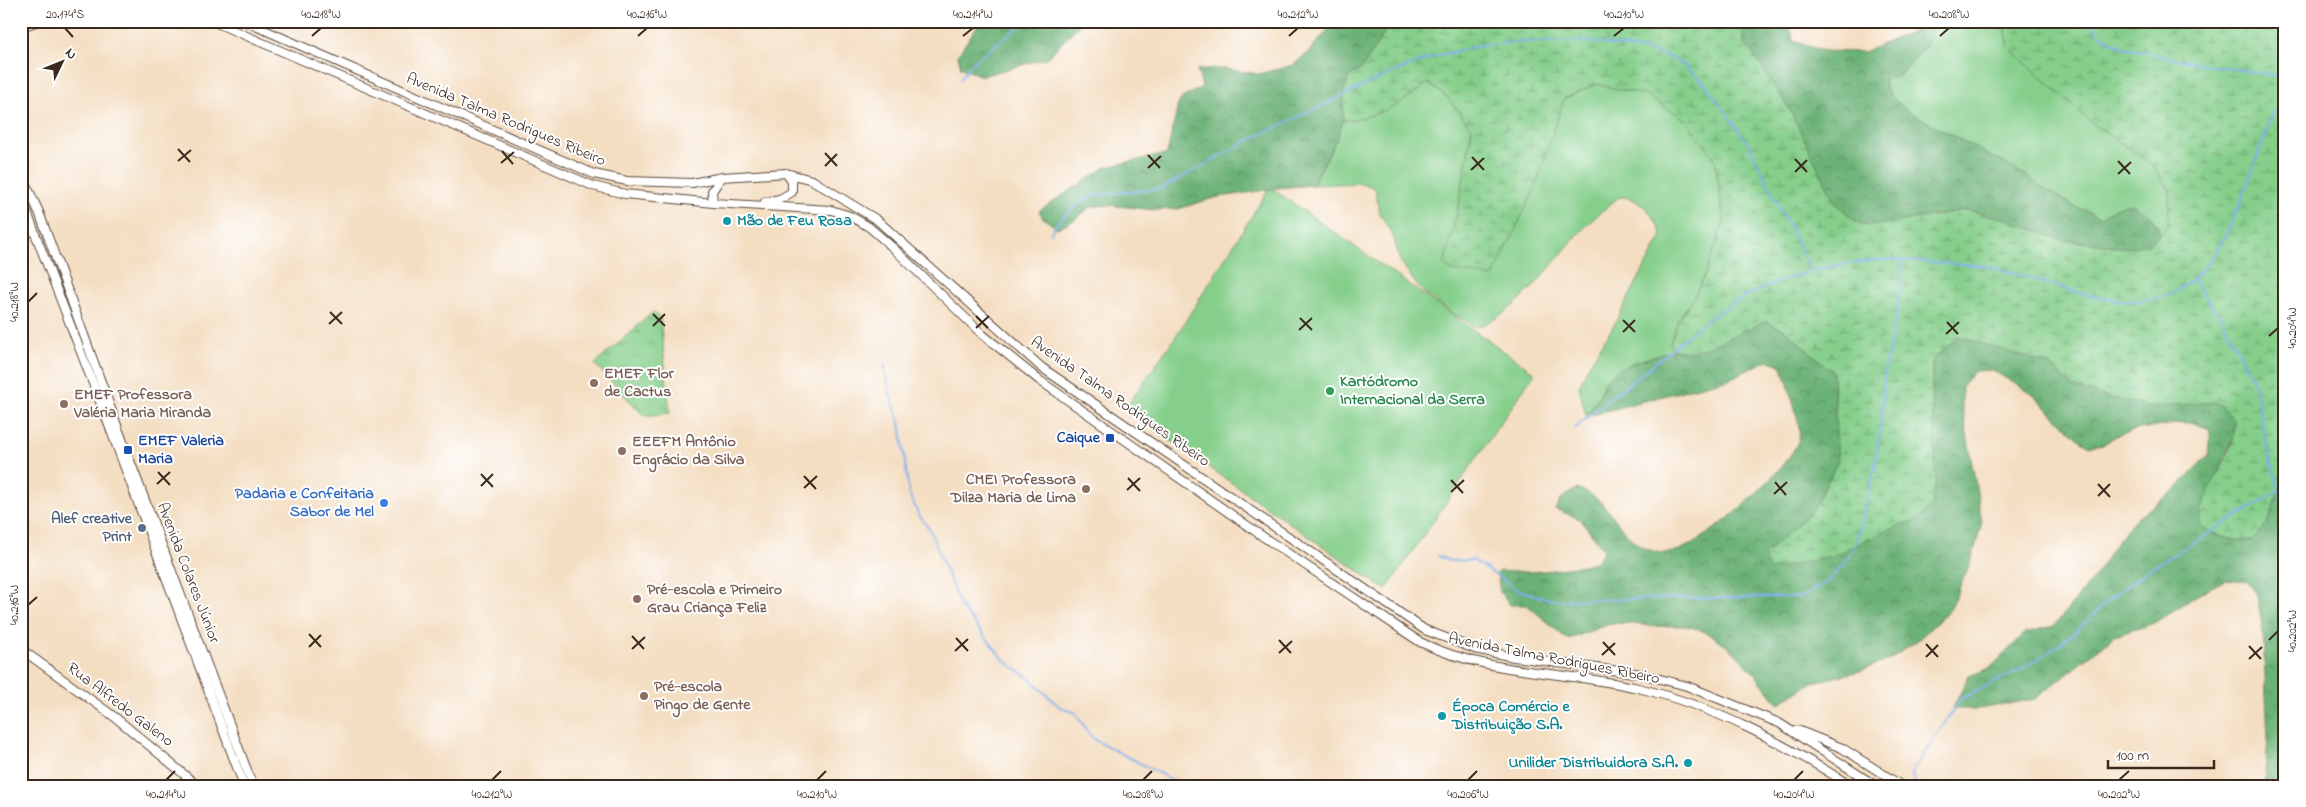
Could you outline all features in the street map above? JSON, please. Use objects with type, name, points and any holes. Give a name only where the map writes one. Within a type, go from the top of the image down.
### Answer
[{"type":"main road","points":[[21,28],[39,21]]},
{"type":"main road","name":"Avenida Talma Rodrigues Ribeiro","points":[[212,21],[592,186],[625,194],[714,203],[756,204],[831,210],[850,216],[869,227],[982,334],[1039,380],[1265,538],[1420,642],[1436,649],[1488,663],[1620,684],[1683,700],[1797,752],[1851,786]]},
{"type":"main road","name":"Avenida Talma Rodrigues Ribeiro","points":[[244,21],[594,174],[627,181],[692,183],[722,177],[786,173],[812,180],[857,206],[876,220],[1041,367],[1425,630],[1476,649],[1514,657],[1641,674],[1688,686],[1779,723],[1876,786]]},
{"type":"main road","points":[[756,204],[780,199],[792,192],[792,181],[786,173]]},
{"type":"main road","name":"Avenida Colares Júnior","points":[[21,174],[39,212],[126,450],[253,786]]},
{"type":"main road","points":[[714,203],[712,191],[722,177]]},
{"type":"main road","name":"Avenida Colares Júnior","points":[[21,198],[104,412],[244,786]]},
{"type":"main road","name":"Rua Alfredo Galeno","points":[[21,649],[116,718],[198,786]]},
{"type":"main road","points":[[1779,723],[1842,748],[1902,786]]},
{"type":"green space","points":[[980,21],[1083,21],[1047,58],[982,76],[961,68],[958,55]]},
{"type":"green space","points":[[1335,21],[1392,21],[1361,70],[1344,107],[1343,121],[1337,138],[1312,185],[1214,198],[1178,209],[1155,210],[1108,205],[1090,207],[1076,219],[1057,228],[1043,218],[1039,211],[1106,167],[1167,154],[1178,105],[1182,98],[1202,87],[1197,69],[1226,69],[1259,74],[1293,65],[1309,52]]},
{"type":"green space","points":[[1392,21],[1743,21],[1744,44],[1752,52],[1792,114],[1835,203],[1859,224],[1879,225],[1967,210],[2006,219],[2057,239],[2127,248],[2149,244],[2168,226],[2170,191],[2152,164],[2093,124],[2008,47],[2005,21],[2285,21],[2285,476],[2267,525],[2252,541],[2225,538],[2201,526],[2204,503],[2231,446],[2234,433],[2234,420],[2221,405],[2214,402],[2150,407],[2111,398],[2073,387],[2050,365],[1959,336],[1932,360],[1936,478],[1932,506],[1918,519],[1890,529],[1834,555],[1770,570],[1763,556],[1813,510],[1838,461],[1833,372],[1786,331],[1766,321],[1708,347],[1687,352],[1674,350],[1670,343],[1678,320],[1693,299],[1705,275],[1724,221],[1715,159],[1685,119],[1648,96],[1596,84],[1564,99],[1535,188],[1493,277],[1452,271],[1444,265],[1459,205],[1472,129],[1447,97],[1428,83],[1407,99],[1389,109],[1369,116],[1343,121],[1344,92],[1349,76],[1361,70]]},
{"type":"green space","points":[[1743,21],[1790,21],[1793,41],[1824,51],[1864,52],[1937,21],[1926,46],[1898,76],[1884,80],[1887,90],[1893,98],[1909,112],[2027,176],[2047,191],[2072,205],[2100,217],[2119,206],[2134,204],[2147,213],[2156,225],[2159,235],[2149,244],[2127,248],[2057,239],[2006,219],[1967,210],[1879,225],[1859,224],[1835,203],[1792,114],[1752,52],[1744,44]]},
{"type":"green space","points":[[1937,21],[2005,21],[2008,47],[2093,124],[2152,164],[2170,191],[2168,226],[2159,235],[2158,226],[2147,213],[2110,211],[2100,217],[2072,205],[2047,191],[2027,176],[1909,112],[1896,101],[1887,90],[1884,80],[1899,76],[1926,46]]},
{"type":"green space","points":[[1428,83],[1447,97],[1472,129],[1459,205],[1444,265],[1552,136],[1564,99],[1596,84],[1648,96],[1685,119],[1715,159],[1724,221],[1705,275],[1693,299],[1678,320],[1670,343],[1674,350],[1632,363],[1604,382],[1600,394],[1586,416],[1579,387],[1587,368],[1613,327],[1662,235],[1656,221],[1641,204],[1634,200],[1619,197],[1587,225],[1523,297],[1493,320],[1476,327],[1453,314],[1423,292],[1416,284],[1399,259],[1394,238],[1379,212],[1375,188],[1361,183],[1312,185],[1331,151],[1343,121],[1379,112],[1398,104]]},
{"type":"green space","name":"Kartódromo Internacional da Serra","points":[[1270,187],[1535,373],[1386,590],[1125,409],[1178,333]]},
{"type":"green space","points":[[653,312],[660,317],[670,413],[644,416],[595,364]]},
{"type":"green space","points":[[1766,321],[1786,331],[1833,372],[1838,461],[1813,510],[1763,556],[1890,529],[1918,519],[1932,402],[1932,360],[1959,336],[2050,365],[2073,387],[2150,407],[2214,402],[2221,404],[2234,420],[2234,436],[2209,493],[2213,534],[2237,541],[2252,541],[2267,525],[2285,476],[2285,786],[2264,786],[2268,740],[2263,632],[2257,595],[2247,581],[2227,579],[2204,591],[2154,623],[2115,636],[2035,699],[1979,709],[1952,709],[1969,676],[1990,668],[2025,633],[2054,626],[2093,579],[2133,521],[2175,490],[2208,456],[2210,429],[2190,422],[2133,430],[2116,436],[2104,444],[2090,446],[2080,440],[2032,394],[1992,370],[1975,371],[1962,385],[1962,404],[1982,522],[1973,556],[1950,610],[1918,640],[1887,661],[1857,672],[1813,682],[1778,704],[1737,655],[1725,644],[1698,629],[1683,626],[1618,623],[1567,639],[1527,605],[1510,605],[1500,592],[1497,573],[1499,571],[1536,572],[1584,565],[1596,562],[1604,550],[1580,519],[1555,509],[1562,498],[1576,489],[1590,494],[1600,502],[1636,542],[1648,549],[1664,553],[1678,550],[1697,541],[1718,526],[1761,489],[1792,453],[1799,439],[1798,424],[1787,381],[1781,366],[1768,360],[1729,379],[1586,416],[1600,394],[1604,382],[1617,370],[1632,363],[1674,350],[1687,352]]},
{"type":"waterway","points":[[960,79],[971,64],[1026,21]]},
{"type":"waterway","points":[[2088,21],[2100,35],[2123,47],[2190,62],[2285,77]]},
{"type":"waterway","points":[[1051,233],[1059,220],[1086,199],[1096,195],[1161,189],[1247,141],[1391,73],[1436,56],[1482,45],[1584,41],[1644,50],[1667,56],[1682,64],[1705,84],[1748,143],[1811,271]]},
{"type":"waterway","points":[[1575,429],[1601,405],[1640,376],[1688,335],[1732,304],[1792,277],[1835,265],[1880,260],[1968,264],[2006,271],[2107,299],[2132,301],[2156,299],[2178,290],[2197,275],[2213,256],[2226,234],[2247,186],[2273,114],[2285,97]]},
{"type":"waterway","points":[[1438,556],[1450,561],[1473,560],[1518,590],[1548,599],[1801,597],[1827,582],[1842,566],[1853,550],[1861,525],[1875,465],[1882,415],[1885,368],[1897,311],[1903,261]]},
{"type":"waterway","points":[[2192,279],[2224,323],[2254,382],[2267,447],[2285,510]]},
{"type":"waterway","points":[[884,364],[890,394],[900,422],[909,494],[919,515],[930,530],[960,606],[1005,661],[1029,678],[1060,707],[1076,713],[1088,733],[1095,740],[1176,782],[1189,786]]},
{"type":"waterway","points":[[1916,786],[1912,776],[1913,769],[1961,699],[2027,666],[2049,652],[2075,632],[2113,596],[2148,570],[2279,491]]},
{"type":"place","name":"Mão de Feu Rosa","points":[[727,221]]},
{"type":"place","name":"EMEF Flor de Cactus","points":[[594,383]]},
{"type":"place","name":"Kartódromo Internacional da Serra","points":[[1330,391]]},
{"type":"place","name":"EMEF Professora Valéria Maria Miranda","points":[[64,404]]},
{"type":"place","name":"Caique","points":[[1110,438]]},
{"type":"place","name":"EMEF Valeria Maria","points":[[128,450]]},
{"type":"place","name":"EEEFM Antônio Engrácio da Silva","points":[[622,451]]},
{"type":"place","name":"CMEI Professora Dilza Maria de Lima","points":[[1086,489]]},
{"type":"place","name":"Padaria e Confeitaria Sabor de Mel","points":[[384,503]]},
{"type":"place","name":"Alef creative Print","points":[[142,528]]},
{"type":"place","name":"Pré-escola e Primeiro Grau Criança Feliz","points":[[637,599]]},
{"type":"place","name":"Pré-escola Pingo de Gente","points":[[644,696]]},
{"type":"place","name":"Época Comércio e Distribuição S.A.","points":[[1442,716]]},
{"type":"place","name":"Unilider Distribuidora S.A.","points":[[1688,763]]}]
